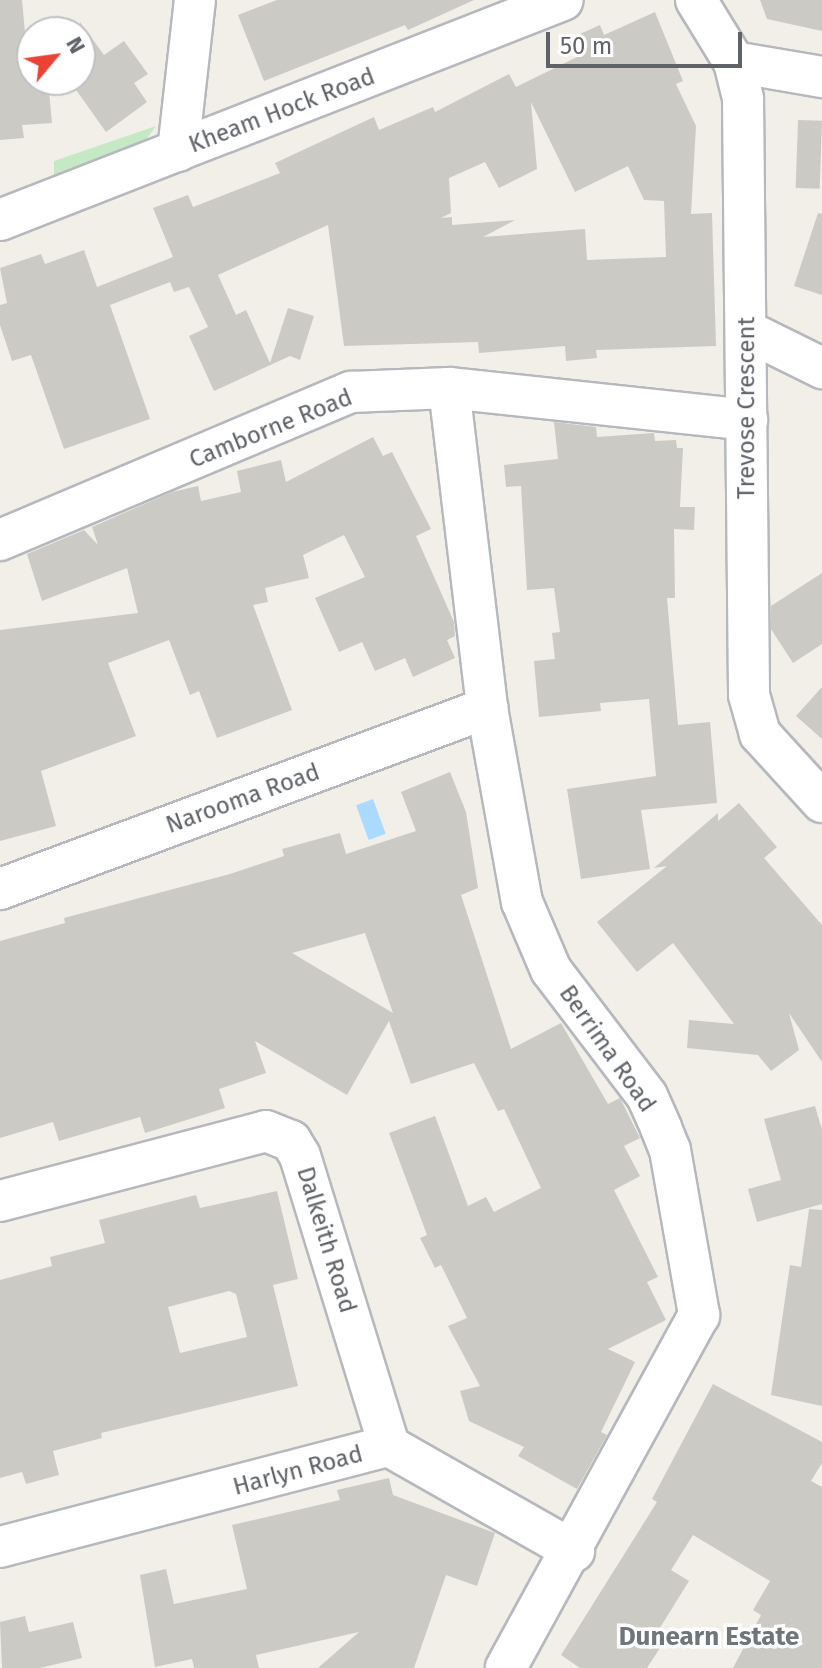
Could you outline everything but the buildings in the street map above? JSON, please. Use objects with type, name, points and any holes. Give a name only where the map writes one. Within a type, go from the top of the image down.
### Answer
[{"type":"street","points":[[178,151],[195,0]]},
{"type":"street","name":"Kheam Hock Road","points":[[0,220],[563,0]]},
{"type":"street","name":"Trevose Crescent","points":[[696,0],[734,62],[743,99],[749,695],[760,734],[822,802]]},
{"type":"street","points":[[734,62],[822,77]]},
{"type":"street","points":[[747,331],[822,368]]},
{"type":"street","name":"Camborne Road","points":[[0,540],[351,392],[449,388],[747,420]]},
{"type":"street","name":"Berrima Road","points":[[449,388],[487,708],[522,902],[534,939],[551,970],[647,1096],[670,1150],[698,1290],[699,1315],[689,1340],[506,1668]]},
{"type":"street","name":"Narooma Road","points":[[0,889],[487,708]]},
{"type":"street","name":"Dalkeith Road","points":[[0,1201],[266,1131],[291,1141],[300,1156],[389,1446]]},
{"type":"street","name":"Harlyn Road","points":[[0,1547],[389,1446],[574,1551]]},
{"type":"green space","points":[[156,126],[143,144],[54,179],[54,161]]},
{"type":"water","points":[[373,799],[386,834],[369,840],[356,805]]},
{"type":"district","name":"Dunearn Estate","points":[[709,1637]]}]
